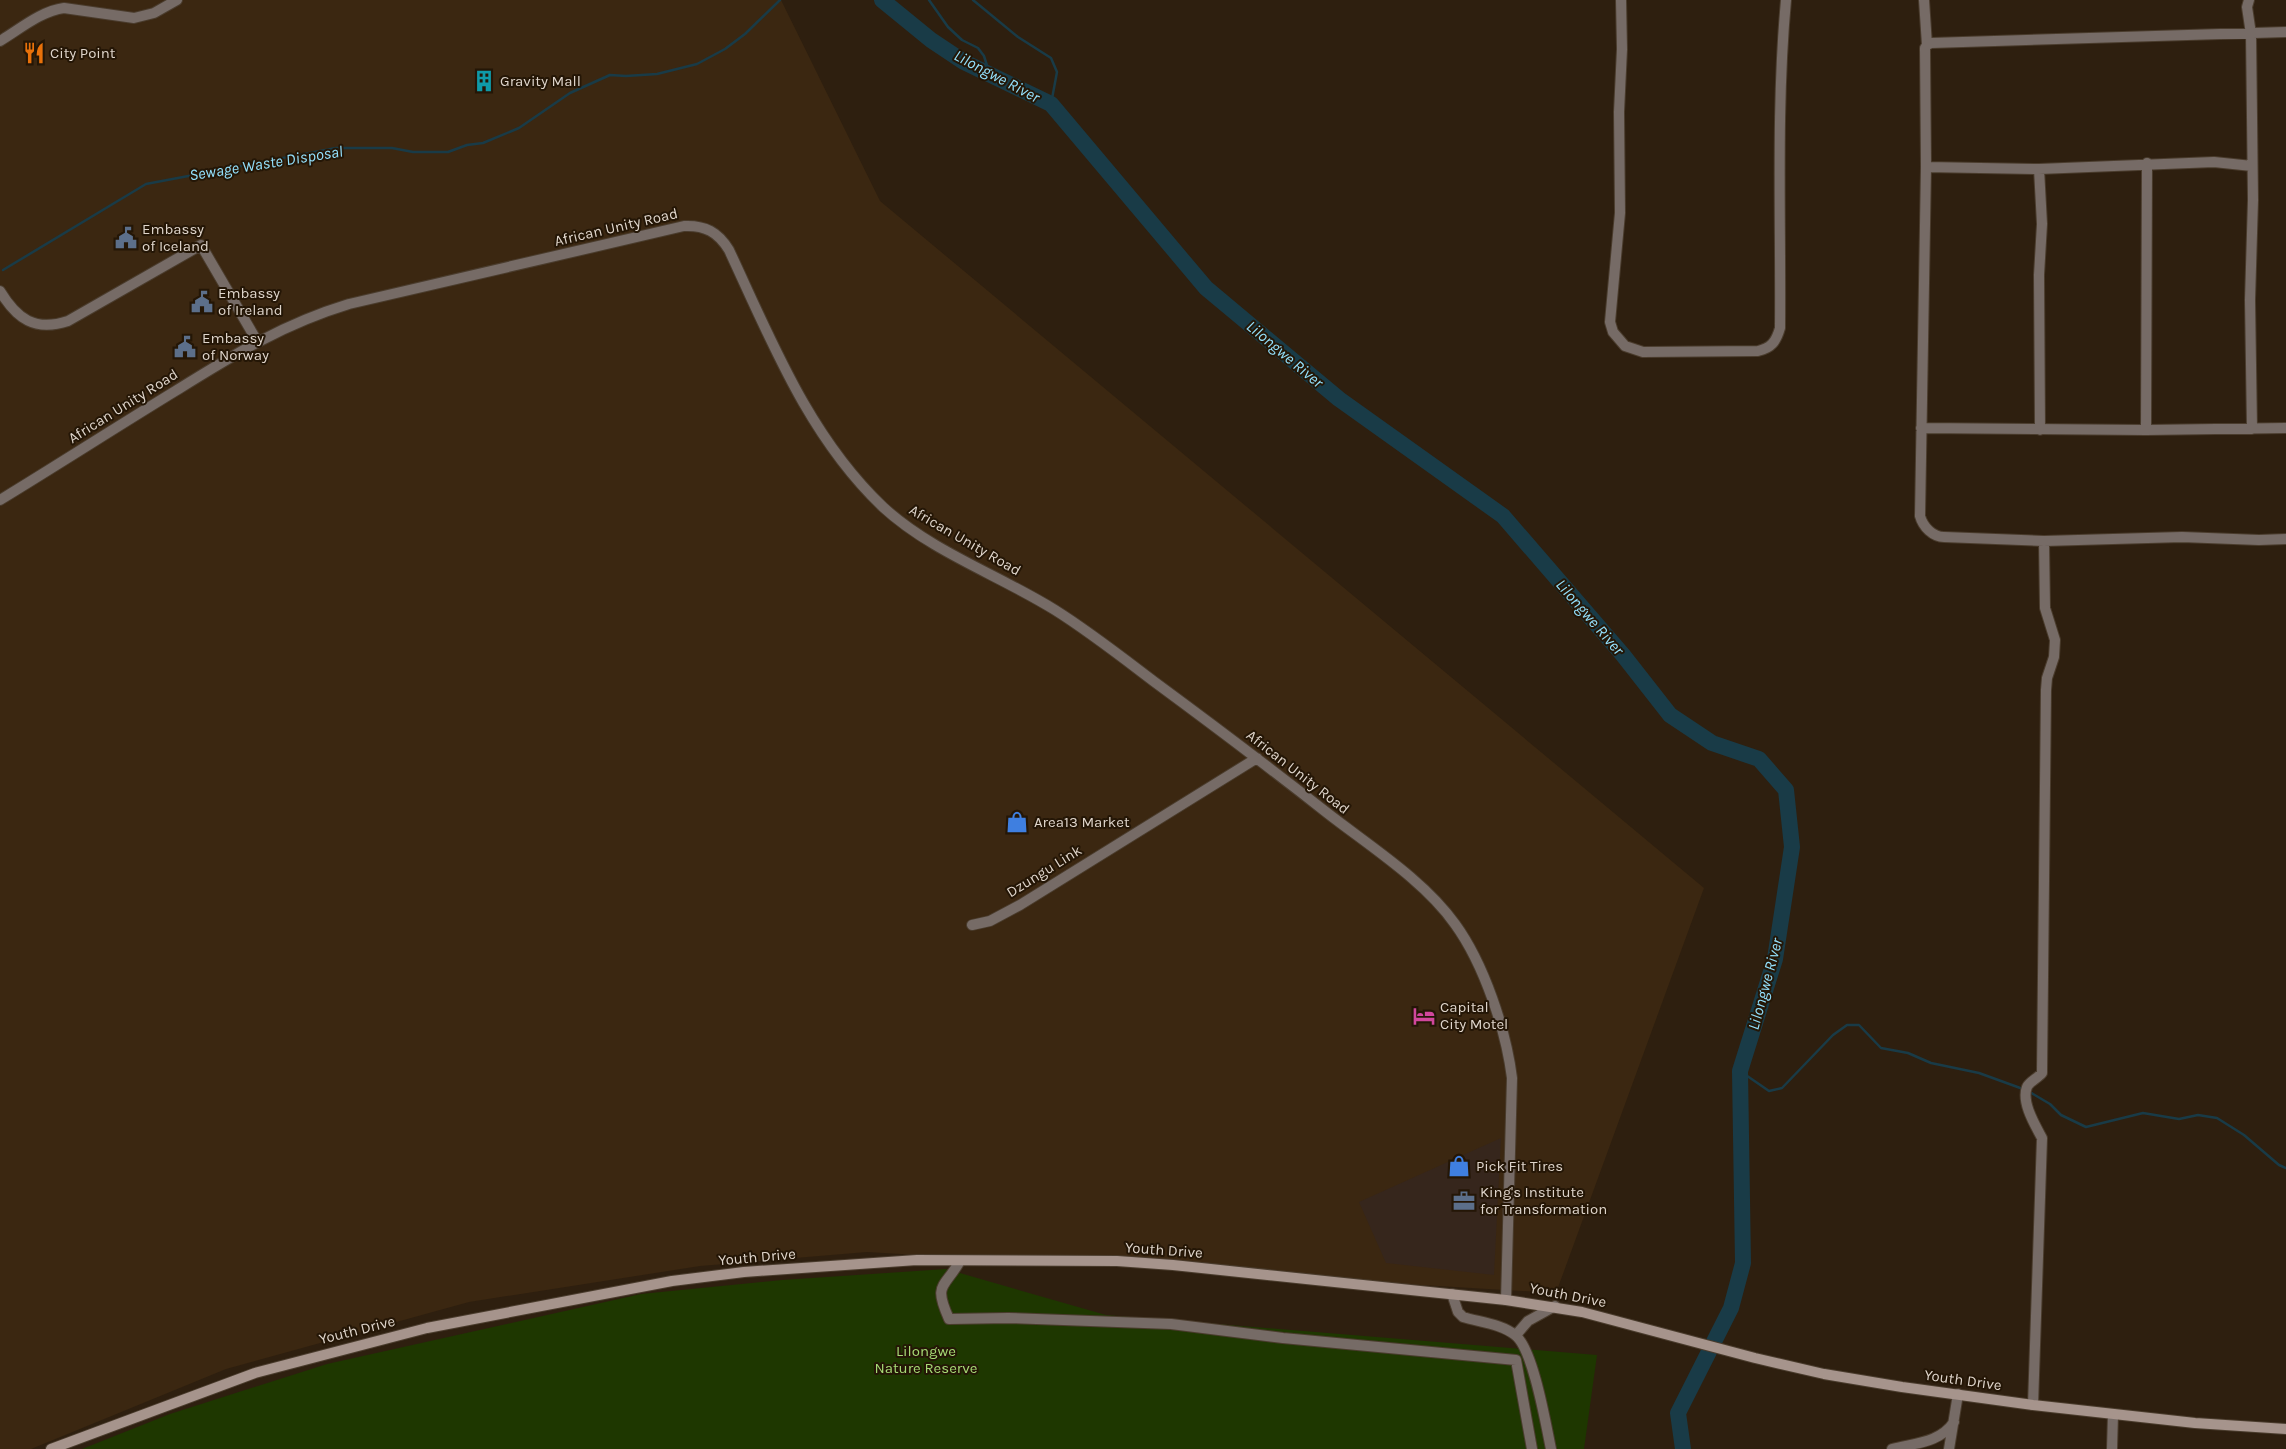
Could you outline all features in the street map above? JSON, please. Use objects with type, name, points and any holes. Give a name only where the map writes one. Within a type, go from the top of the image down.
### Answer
[{"type":"street","points":[[0,41],[56,9],[64,8],[134,18],[154,13],[177,0]]},
{"type":"street","points":[[1621,0],[1620,213],[1610,322],[1617,339],[1625,346],[1634,350],[1652,352],[1758,351],[1767,348],[1778,337],[1780,328],[1781,244],[1779,166],[1780,59],[1786,0]]},
{"type":"street","points":[[1924,0],[1927,45],[1925,48],[1926,167],[1920,516],[1924,524],[1935,536],[2044,541],[2182,537],[2259,540],[2286,539]]},
{"type":"street","points":[[2249,0],[2253,200],[2250,300],[2252,429]]},
{"type":"street","points":[[1927,45],[1930,43],[2286,32]]},
{"type":"street","points":[[1926,167],[2039,169],[2147,163],[2214,162],[2252,166]]},
{"type":"street","points":[[2146,430],[2147,163]]},
{"type":"street","points":[[2039,169],[2042,224],[2039,275],[2040,430]]},
{"type":"street","name":"African Unity Road","points":[[0,500],[257,341],[318,313],[349,304],[684,226],[709,230],[723,240],[729,250],[814,421],[844,464],[884,507],[920,536],[1028,594],[1080,627],[1257,758],[1425,891],[1455,924],[1474,958],[1504,1034],[1512,1078],[1506,1300]]},
{"type":"street","points":[[0,291],[10,307],[21,317],[46,326],[57,324],[68,320],[201,245],[257,341]]},
{"type":"street","points":[[1921,428],[2040,430],[2286,428]]},
{"type":"street","points":[[2033,1405],[2042,1138],[2028,1112],[2026,1091],[2028,1085],[2042,1073],[2046,690],[2047,678],[2054,657],[2055,640],[2045,608],[2044,541]]},
{"type":"street","name":"Dzungu Link","points":[[972,925],[990,921],[1020,905],[1257,758]]},
{"type":"street","name":"Youth Drive","points":[[51,1449],[255,1373],[427,1328],[663,1283],[726,1274],[918,1260],[1117,1261],[1173,1265],[1555,1306],[1609,1318],[1755,1358],[1824,1374],[2033,1405],[2195,1423],[2286,1429]]},
{"type":"street","points":[[960,1261],[943,1282],[940,1292],[949,1319],[1008,1318],[1171,1324],[1283,1338],[1516,1360],[1532,1449]]},
{"type":"street","points":[[1452,1294],[1458,1312],[1463,1317],[1499,1327],[1516,1335],[1529,1357],[1551,1449]]},
{"type":"street","points":[[1516,1335],[1521,1326],[1555,1306]]},
{"type":"street","points":[[1949,1449],[1958,1394]]},
{"type":"street","points":[[2112,1414],[2112,1449]]},
{"type":"street","points":[[1892,1449],[1941,1436],[1949,1430],[1954,1422]]},
{"type":"shaded area","points":[[0,0],[781,0],[880,201],[1704,888],[1556,1293],[867,1252],[700,1266],[469,1302],[226,1369],[31,1449],[0,1449]]},
{"type":"shaded area","points":[[1501,1138],[1494,1275],[1386,1263],[1359,1202]]},
{"type":"green space","name":"Lilongwe Nature Reserve","points":[[946,1269],[1106,1315],[1597,1355],[1584,1449],[82,1449],[170,1414],[327,1364],[641,1294],[782,1280]]},
{"type":"waterway","name":"Sewage Waste Disposal","points":[[3,270],[146,184],[336,148],[392,148],[413,152],[448,152],[467,145],[483,143],[519,128],[570,93],[610,75],[657,74],[697,64],[725,49],[745,34],[780,0]]},
{"type":"waterway","name":"Lilongwe River","points":[[882,0],[931,40],[964,62],[1051,104],[1206,288],[1339,399],[1503,516],[1623,655],[1670,715],[1712,743],[1759,759],[1786,790],[1792,847],[1775,959],[1740,1071],[1743,1263],[1731,1308],[1678,1413],[1683,1449]]},
{"type":"waterway","points":[[929,0],[948,27],[962,40],[978,48],[984,56],[990,75]]},
{"type":"waterway","points":[[973,0],[1018,37],[1051,58],[1057,72],[1051,104]]},
{"type":"waterway","points":[[1740,1071],[1769,1091],[1782,1088],[1833,1035],[1847,1025],[1859,1025],[1881,1048],[1908,1053],[1931,1063],[1979,1073],[2023,1089]]},
{"type":"waterway","points":[[2028,1091],[2050,1104],[2061,1115],[2086,1127],[2143,1113],[2179,1119],[2198,1115],[2217,1118],[2244,1135],[2279,1165],[2286,1168]]},
{"type":"place","name":"City Point","points":[[34,53]]},
{"type":"place","name":"Gravity Mall","points":[[484,81]]},
{"type":"place","name":"Embassy of Iceland","points":[[126,238]]},
{"type":"place","name":"Embassy of Ireland","points":[[202,302]]},
{"type":"place","name":"Embassy of Norway","points":[[185,347]]},
{"type":"place","name":"Area13 Market","points":[[1017,822]]},
{"type":"place","name":"Capital City Motel","points":[[1424,1016]]},
{"type":"place","name":"Pick Fit Tires","points":[[1459,1166]]},
{"type":"place","name":"King's Institute for Transformation","points":[[1464,1201]]}]
